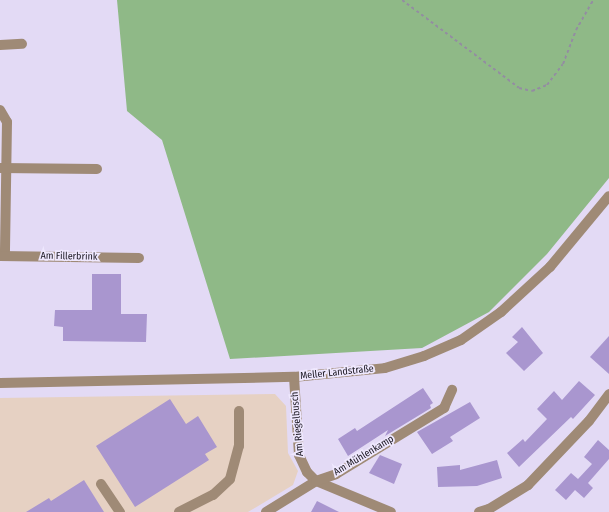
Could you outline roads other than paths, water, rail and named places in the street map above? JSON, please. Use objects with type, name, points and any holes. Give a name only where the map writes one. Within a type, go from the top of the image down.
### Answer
[{"type":"street","points":[[0,45],[22,44]]},
{"type":"street","points":[[0,110],[7,122],[4,168],[2,256]]},
{"type":"street","points":[[4,168],[97,168]]},
{"type":"street","name":"Meller Landstraße","points":[[0,383],[294,377],[385,368],[424,356],[461,340],[502,312],[550,267],[609,196]]},
{"type":"street","name":"Am Fillerbrink","points":[[2,256],[138,258]]},
{"type":"street","name":"Am Riegelbusch","points":[[294,377],[299,455],[307,472],[316,481],[391,512]]},
{"type":"street","name":"Am Mühlenkamp","points":[[266,512],[316,481],[336,474],[444,408],[452,390]]},
{"type":"street","points":[[479,512],[528,485],[590,421],[609,394]]},
{"type":"street","points":[[179,512],[213,495],[230,479],[239,446],[239,411]]},
{"type":"street","points":[[101,484],[120,512]]}]
